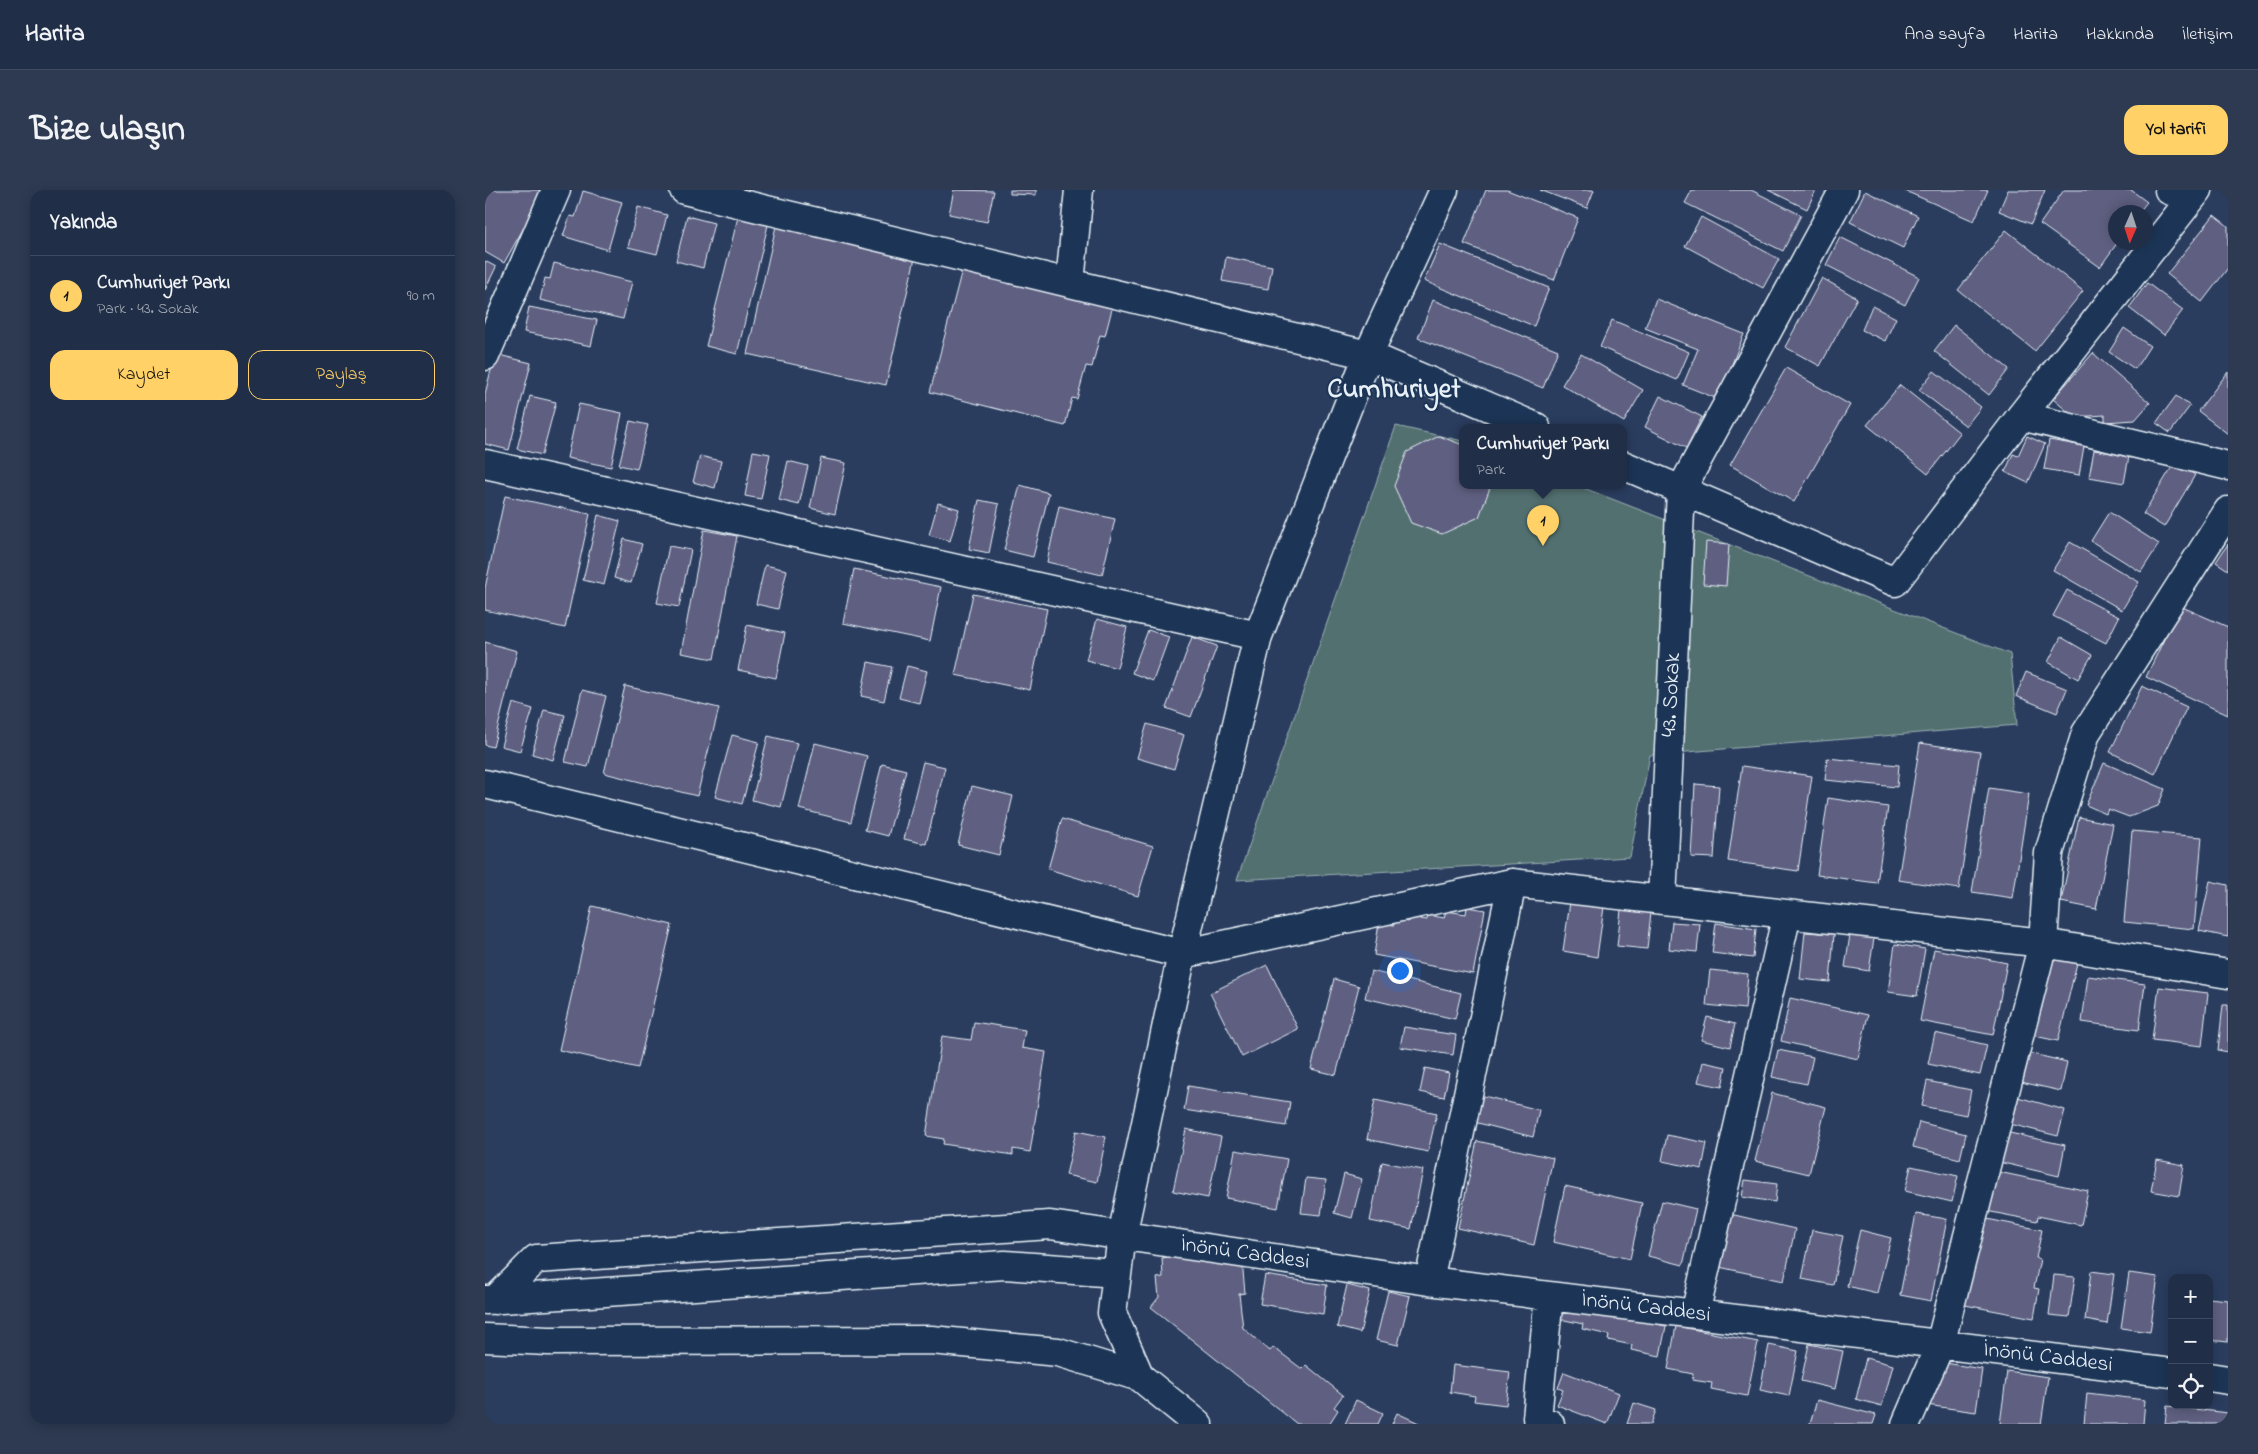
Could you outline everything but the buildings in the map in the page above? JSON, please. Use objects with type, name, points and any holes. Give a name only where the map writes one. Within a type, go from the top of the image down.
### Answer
[{"type":"street","points":[[485,356],[556,190]]},
{"type":"street","points":[[684,190],[1368,355],[1529,424]]},
{"type":"street","points":[[1070,283],[1079,190]]},
{"type":"street","points":[[1140,1378],[1112,1312],[1122,1236],[1181,954],[1258,636],[1368,355],[1444,190]]},
{"type":"street","points":[[1681,490],[1844,190]]},
{"type":"street","points":[[1627,467],[1895,582],[2186,193]]},
{"type":"street","points":[[2021,416],[2228,466]]},
{"type":"street","points":[[485,464],[1258,636]]},
{"type":"street","name":"43. Sokak","points":[[1662,900],[1681,490]]},
{"type":"street","points":[[1906,1424],[1940,1345],[2043,943],[2049,854],[2086,733],[2228,511]]},
{"type":"street","points":[[485,784],[1181,954],[1512,883],[2043,943],[2228,974]]},
{"type":"street","points":[[1429,1281],[1512,883]]},
{"type":"street","points":[[1695,1314],[1787,914]]},
{"type":"street","name":"İnönü Caddesi","points":[[490,1300],[536,1259],[1050,1225],[1429,1281],[2168,1373]]},
{"type":"street","points":[[490,1300],[1005,1265],[1117,1273]]},
{"type":"street","points":[[1549,1296],[1537,1418],[1550,1424]]},
{"type":"street","points":[[485,1338],[548,1340],[931,1340],[1058,1352],[1140,1378],[1198,1424]]},
{"type":"street","points":[[2213,1378],[2228,1380]]},
{"type":"green space","points":[[1396,426],[1459,440],[1459,489],[1586,489],[2010,654],[2017,725],[1650,755],[1630,857],[1237,880]]},
{"type":"place","name":"Cumhuriyet Parkı","points":[[1543,546]]},
{"type":"district","name":"Cumhuriyet","points":[[1394,390]]}]
